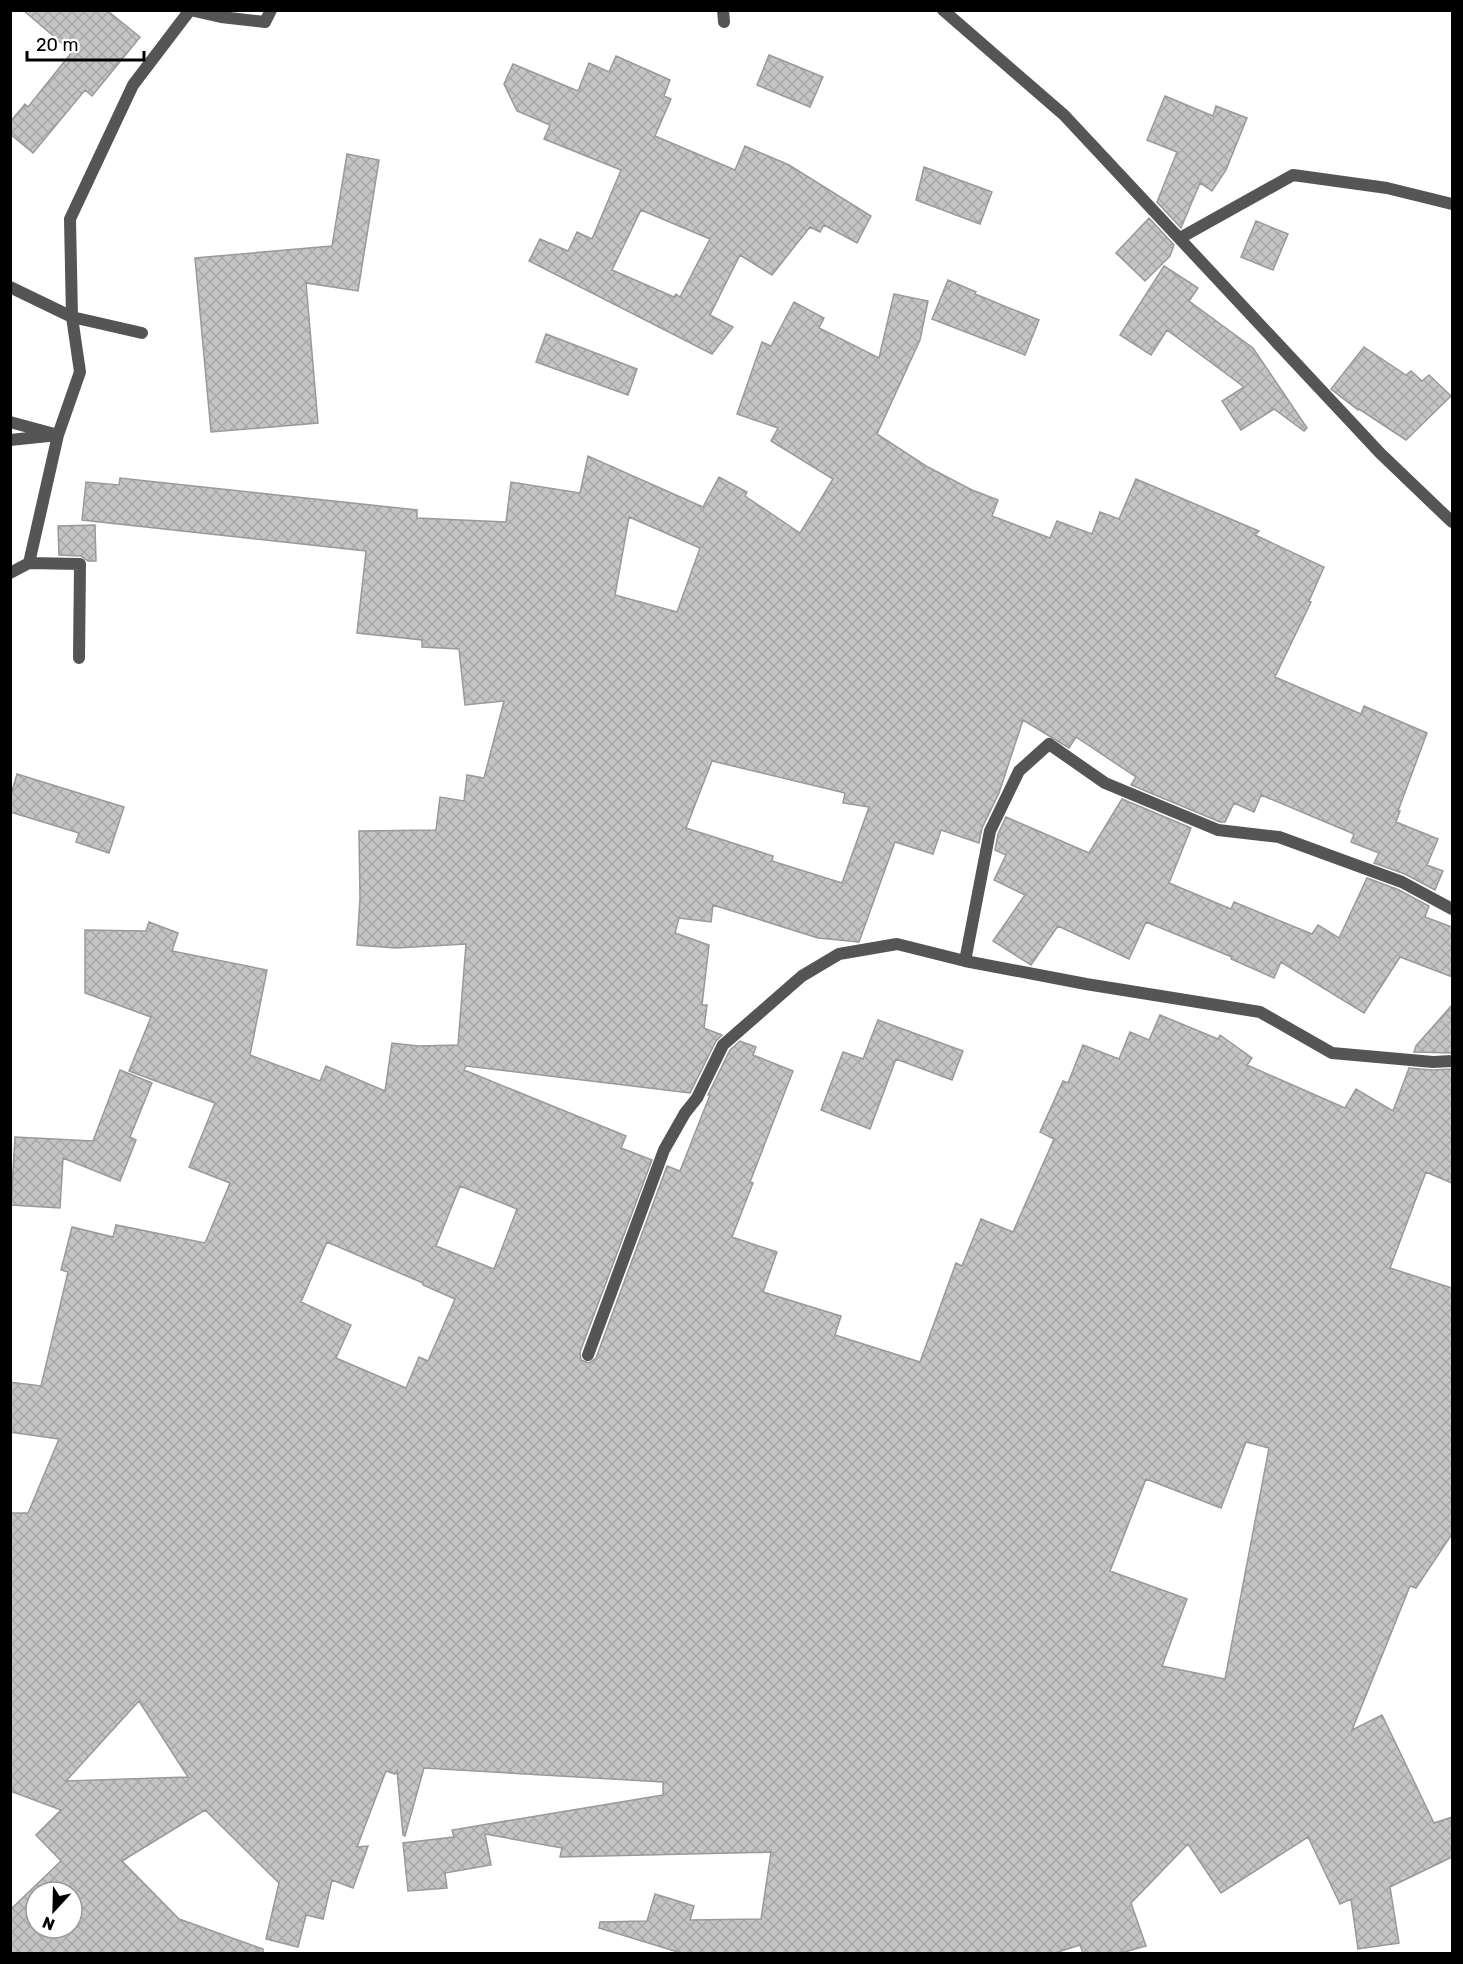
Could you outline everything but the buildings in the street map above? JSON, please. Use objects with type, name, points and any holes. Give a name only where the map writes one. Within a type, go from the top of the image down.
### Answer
[{"type":"street","points":[[29,563],[58,435],[80,372],[72,317],[70,219],[133,85],[190,10],[221,17],[265,22],[272,10]]},
{"type":"street","points":[[943,10],[1064,115],[1380,453],[1452,522]]},
{"type":"street","points":[[1180,238],[1293,175],[1387,188],[1452,204]]},
{"type":"street","points":[[10,287],[72,317],[142,333]]},
{"type":"street","points":[[10,422],[58,435]]},
{"type":"street","points":[[10,440],[58,435]]},
{"type":"street","points":[[10,573],[29,563],[80,564],[79,658]]},
{"type":"street","points":[[965,961],[990,831],[1020,771],[1049,744],[1105,783],[1218,830],[1279,837],[1402,882],[1452,909]]},
{"type":"street","points":[[588,1355],[664,1150],[685,1113],[697,1098],[723,1045],[802,976],[839,954],[897,944],[965,961],[1086,984],[1260,1012],[1332,1053],[1433,1062],[1452,1061]]}]
